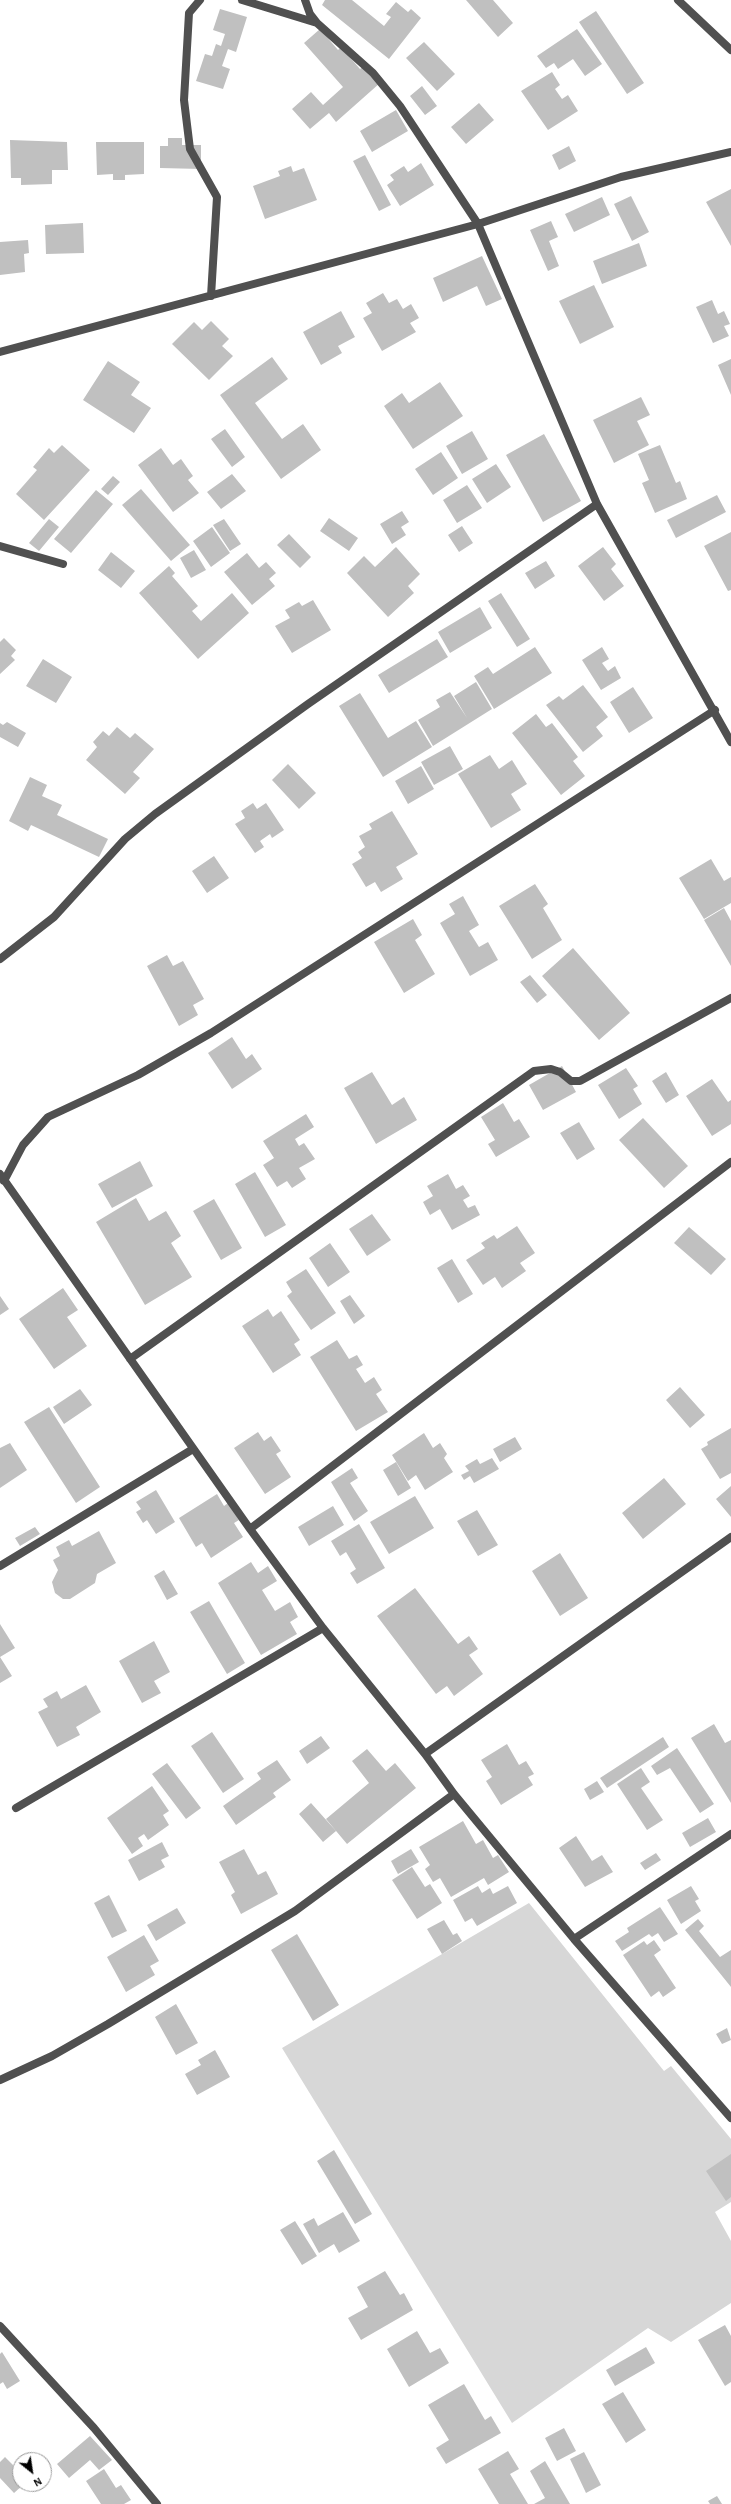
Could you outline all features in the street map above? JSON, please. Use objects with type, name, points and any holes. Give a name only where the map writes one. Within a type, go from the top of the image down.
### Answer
[{"type":"street","points":[[242,0],[316,23]]},
{"type":"street","points":[[305,0],[310,14],[316,23],[373,73],[400,106],[478,224],[597,504],[715,710],[731,742]]},
{"type":"street","points":[[678,0],[731,50]]},
{"type":"street","points":[[196,1],[189,13],[184,100],[190,149],[217,197],[211,296]]},
{"type":"street","points":[[0,352],[478,224],[621,177],[731,152]]},
{"type":"street","points":[[0,959],[54,917],[125,839],[155,814],[308,704],[597,504]]},
{"type":"street","points":[[0,546],[63,564]]},
{"type":"street","points":[[715,710],[211,1033],[138,1075],[48,1117],[23,1144],[2,1177],[193,1449],[323,1628],[425,1754],[454,1794],[574,1939],[731,2118]]},
{"type":"street","points":[[130,1359],[534,1071],[551,1069],[560,1072],[571,1081],[586,1079],[731,998]]},
{"type":"street","points":[[250,1529],[731,1162]]},
{"type":"street","points":[[0,1566],[193,1449]]},
{"type":"street","points":[[425,1754],[731,1537]]},
{"type":"street","points":[[16,1808],[323,1628]]},
{"type":"street","points":[[0,2080],[52,2056],[120,2017],[295,1911],[454,1794]]},
{"type":"street","points":[[574,1939],[731,1834]]},
{"type":"street","points":[[0,2326],[94,2428],[157,2504]]},
{"type":"shaded area","points":[[529,1903],[664,2071],[671,2066],[731,2139],[731,2202],[715,2212],[731,2241],[731,2303],[671,2342],[648,2328],[512,2423],[282,2048]]},
{"type":"building","points":[[325,0],[352,0],[384,26],[391,17],[386,14],[396,2],[408,12],[411,9],[421,18],[389,59],[322,5]]},
{"type":"building","points":[[466,0],[493,0],[513,23],[498,37]]},
{"type":"building","points":[[220,9],[247,17],[236,52],[228,49],[222,66],[230,69],[223,89],[196,81],[205,54],[212,56],[216,44],[221,46],[225,34],[213,30]]},
{"type":"building","points":[[596,11],[644,83],[627,94],[579,22]]},
{"type":"building","points":[[320,29],[338,50],[341,47],[360,69],[365,65],[380,83],[336,122],[329,113],[310,129],[292,109],[311,92],[323,105],[343,87],[304,43]]},
{"type":"building","points":[[577,29],[602,64],[585,76],[573,59],[558,69],[554,63],[546,68],[537,56]]},
{"type":"building","points":[[424,42],[455,74],[437,91],[406,58]]},
{"type":"building","points":[[552,72],[560,85],[555,89],[562,99],[568,95],[578,111],[548,130],[521,91]]},
{"type":"building","points":[[422,86],[437,106],[425,115],[410,96]]},
{"type":"building","points":[[479,103],[494,120],[466,144],[451,127]]},
{"type":"building","points":[[396,110],[408,131],[372,152],[360,131]]},
{"type":"building","points":[[168,138],[182,138],[182,145],[201,145],[201,169],[160,168],[160,146],[168,146]]},
{"type":"building","points":[[10,140],[67,142],[68,170],[52,170],[52,184],[21,185],[21,178],[11,178]]},
{"type":"building","points":[[96,142],[144,142],[144,174],[125,175],[125,180],[113,180],[113,174],[97,175]]},
{"type":"building","points":[[569,146],[576,161],[559,170],[552,155]]},
{"type":"building","points":[[365,155],[391,205],[379,211],[353,161]]},
{"type":"building","points":[[421,163],[434,185],[400,206],[387,185],[394,180],[390,175],[404,166],[408,172]]},
{"type":"building","points":[[291,166],[293,172],[304,168],[317,200],[265,219],[253,186],[280,176],[278,171]]},
{"type":"building","points":[[731,189],[731,246],[706,202]]},
{"type":"building","points":[[631,196],[649,232],[632,241],[614,204]]},
{"type":"building","points":[[602,197],[610,215],[574,232],[565,214]]},
{"type":"building","points":[[551,221],[558,237],[549,241],[559,266],[548,271],[530,230]]},
{"type":"building","points":[[83,223],[84,253],[46,254],[45,225]]},
{"type":"building","points":[[28,240],[29,253],[24,254],[25,272],[0,275],[0,242]]},
{"type":"building","points":[[639,243],[647,266],[602,284],[593,261]]},
{"type":"building","points":[[482,256],[502,299],[486,306],[477,286],[443,302],[433,278]]},
{"type":"building","points":[[594,285],[614,327],[580,344],[559,301]]},
{"type":"building","points":[[383,293],[389,303],[397,299],[403,309],[411,304],[419,318],[410,323],[416,332],[382,351],[363,318],[372,313],[366,303]]},
{"type":"building","points":[[712,300],[718,314],[724,311],[730,324],[724,326],[729,336],[713,343],[696,307]]},
{"type":"building","points":[[341,311],[355,337],[338,346],[342,353],[321,365],[303,332]]},
{"type":"building","points":[[211,321],[229,339],[222,346],[233,356],[209,380],[172,344],[194,322],[202,330]]},
{"type":"building","points":[[272,357],[288,379],[255,403],[282,439],[303,424],[321,450],[281,479],[220,395]]},
{"type":"building","points":[[731,359],[731,395],[718,365]]},
{"type":"building","points":[[108,361],[140,382],[131,395],[151,408],[134,433],[83,400]]},
{"type":"building","points":[[440,382],[463,416],[413,449],[384,406],[402,393],[409,403]]},
{"type":"building","points":[[641,397],[650,415],[637,421],[649,445],[614,463],[593,420]]},
{"type":"building","points":[[225,429],[245,457],[232,467],[211,439]]},
{"type":"building","points":[[472,431],[488,459],[462,474],[446,446]]},
{"type":"building","points":[[544,434],[581,501],[543,522],[506,455]]},
{"type":"building","points":[[62,445],[90,470],[44,520],[16,494],[37,470],[33,467],[49,448],[54,453]]},
{"type":"building","points":[[660,445],[676,483],[680,481],[687,499],[655,513],[642,483],[649,480],[638,454]]},
{"type":"building","points":[[161,448],[173,465],[181,459],[193,476],[188,480],[199,493],[173,512],[138,465]]},
{"type":"building","points":[[441,452],[458,478],[433,495],[415,469]]},
{"type":"building","points":[[496,464],[511,487],[487,503],[472,479]]},
{"type":"building","points":[[232,474],[246,491],[221,509],[207,492]]},
{"type":"building","points":[[113,476],[120,482],[108,495],[101,489]]},
{"type":"building","points":[[467,485],[482,508],[457,523],[443,500]]},
{"type":"building","points":[[141,489],[190,545],[171,561],[122,505]]},
{"type":"building","points":[[96,490],[113,504],[71,553],[54,539]]},
{"type":"building","points":[[717,495],[726,512],[676,538],[667,520]]},
{"type":"building","points":[[402,511],[409,522],[401,527],[406,535],[392,544],[380,524]]},
{"type":"building","points":[[329,518],[358,538],[349,551],[320,531]]},
{"type":"building","points":[[49,519],[59,527],[39,551],[29,543]]},
{"type":"building","points":[[224,519],[241,544],[230,551],[213,525]]},
{"type":"building","points":[[462,526],[473,543],[459,552],[448,535]]},
{"type":"building","points":[[212,527],[230,553],[211,567],[193,541]]},
{"type":"building","points":[[731,532],[731,590],[728,591],[704,546]]},
{"type":"building","points":[[289,534],[311,557],[300,568],[277,545]]},
{"type":"building","points":[[396,547],[420,574],[408,586],[414,593],[388,617],[347,573],[364,556],[375,567]]},
{"type":"building","points":[[603,547],[616,564],[611,569],[624,586],[604,601],[578,566]]},
{"type":"building","points":[[194,550],[206,570],[191,578],[180,558]]},
{"type":"building","points":[[111,552],[135,571],[121,588],[98,570]]},
{"type":"building","points":[[247,553],[259,568],[266,562],[276,573],[269,579],[275,586],[252,605],[224,572]]},
{"type":"building","points":[[546,561],[555,576],[535,589],[525,573]]},
{"type":"building","points":[[169,566],[175,573],[172,576],[198,606],[192,611],[201,621],[232,593],[249,613],[198,659],[139,593]]},
{"type":"building","points":[[501,593],[530,639],[517,647],[488,601]]},
{"type":"building","points":[[313,600],[331,630],[292,653],[275,626],[290,618],[285,610],[299,602],[302,606]]},
{"type":"building","points":[[480,607],[492,628],[450,653],[438,632]]},
{"type":"building","points":[[4,638],[16,650],[11,656],[15,660],[0,674],[0,642]]},
{"type":"building","points":[[437,639],[448,657],[389,693],[378,675]]},
{"type":"building","points":[[535,647],[552,673],[494,709],[474,676],[488,667],[493,674]]},
{"type":"building","points":[[602,647],[609,659],[602,663],[608,671],[615,666],[621,678],[601,690],[582,660]]},
{"type":"building","points":[[43,659],[72,677],[56,703],[26,686]]},
{"type":"building","points":[[476,682],[492,709],[433,746],[418,720],[440,707],[436,700],[450,692],[467,718],[454,696]]},
{"type":"building","points":[[583,685],[608,717],[596,727],[603,736],[583,752],[546,705],[559,696],[563,700]]},
{"type":"building","points":[[633,687],[653,718],[629,733],[610,702]]},
{"type":"building","points":[[360,693],[388,738],[416,721],[432,747],[383,777],[339,706]]},
{"type":"building","points":[[536,714],[546,727],[552,723],[578,757],[573,761],[585,776],[561,795],[512,733]]},
{"type":"building","points":[[7,722],[26,733],[18,747],[0,737],[0,723],[3,725]]},
{"type":"building","points":[[117,727],[130,738],[135,733],[154,749],[133,772],[140,778],[125,794],[86,760],[97,747],[93,742],[103,731],[109,736]]},
{"type":"building","points":[[450,746],[463,769],[434,785],[421,762]]},
{"type":"building","points":[[490,755],[499,769],[512,760],[527,784],[511,794],[521,810],[491,828],[458,774]]},
{"type":"building","points":[[288,764],[316,793],[299,809],[272,780]]},
{"type":"building","points":[[421,766],[434,789],[408,804],[395,781]]},
{"type":"building","points":[[30,777],[47,785],[42,796],[62,805],[57,815],[108,839],[99,857],[31,825],[28,831],[9,821]]},
{"type":"building","points":[[253,803],[257,809],[266,803],[284,830],[272,838],[270,834],[260,841],[264,847],[255,853],[235,824],[245,818],[241,811]]},
{"type":"building","points":[[392,811],[418,854],[396,867],[403,879],[381,892],[375,882],[366,887],[352,864],[362,858],[358,852],[365,847],[359,836],[372,829],[369,824]]},
{"type":"building","points":[[214,856],[229,878],[207,893],[192,871]]},
{"type":"building","points":[[711,859],[724,881],[731,877],[731,903],[704,919],[679,878]]},
{"type":"building","points":[[535,884],[548,904],[543,908],[562,940],[532,959],[499,906]]},
{"type":"building","points":[[463,896],[479,925],[469,931],[479,947],[488,942],[498,960],[470,976],[440,923],[455,914],[449,904]]},
{"type":"building","points":[[724,908],[731,921],[731,966],[704,920]]},
{"type":"building","points":[[413,919],[422,935],[415,940],[435,974],[404,993],[374,942]]},
{"type":"building","points":[[573,948],[630,1013],[599,1040],[542,976]]},
{"type":"building","points":[[167,955],[173,966],[183,961],[204,999],[193,1005],[198,1015],[179,1026],[147,966]]},
{"type":"building","points":[[530,975],[547,995],[537,1003],[520,982]]},
{"type":"building","points":[[232,1037],[246,1059],[252,1054],[262,1069],[232,1089],[208,1053]]},
{"type":"building","points":[[562,1066],[576,1092],[543,1110],[529,1085]]},
{"type":"building","points":[[626,1068],[638,1086],[633,1089],[642,1104],[619,1119],[598,1085]]},
{"type":"building","points":[[372,1072],[392,1105],[404,1097],[417,1120],[376,1144],[344,1088]]},
{"type":"building","points":[[666,1072],[679,1095],[666,1103],[652,1081]]},
{"type":"building","points":[[712,1079],[728,1102],[731,1100],[731,1124],[712,1136],[686,1096]]},
{"type":"building","points":[[503,1103],[514,1122],[519,1119],[530,1137],[496,1157],[488,1144],[495,1140],[481,1117]]},
{"type":"building","points":[[306,1114],[314,1127],[295,1139],[299,1146],[304,1143],[315,1159],[299,1168],[306,1179],[292,1188],[287,1181],[277,1187],[263,1165],[274,1158],[263,1141]]},
{"type":"building","points":[[643,1118],[688,1166],[664,1188],[619,1140]]},
{"type":"building","points":[[579,1122],[595,1149],[577,1160],[560,1133]]},
{"type":"building","points":[[140,1161],[153,1186],[112,1208],[98,1184]]},
{"type":"building","points":[[255,1172],[286,1225],[265,1237],[235,1184]]},
{"type":"building","points":[[448,1174],[456,1189],[463,1185],[470,1196],[463,1200],[468,1208],[475,1205],[480,1215],[452,1230],[440,1209],[430,1215],[423,1202],[433,1196],[427,1186]]},
{"type":"building","points":[[136,1198],[149,1221],[166,1211],[181,1236],[171,1243],[192,1277],[145,1305],[96,1222]]},
{"type":"building","points":[[214,1199],[242,1248],[221,1260],[193,1211]]},
{"type":"building","points":[[372,1214],[391,1240],[367,1256],[349,1229]]},
{"type":"building","points":[[517,1226],[535,1253],[520,1263],[526,1271],[502,1288],[495,1277],[483,1285],[466,1260],[485,1248],[481,1243],[494,1235],[497,1239]]},
{"type":"building","points":[[689,1227],[726,1259],[711,1275],[674,1243]]},
{"type":"building","points":[[330,1243],[350,1272],[328,1287],[309,1258]]},
{"type":"building","points":[[452,1259],[473,1294],[458,1303],[437,1268]]},
{"type":"building","points":[[306,1269],[336,1313],[311,1330],[287,1296],[292,1292],[286,1282]]},
{"type":"building","points":[[63,1288],[78,1310],[67,1317],[87,1346],[54,1369],[19,1319]]},
{"type":"building","points":[[350,1295],[365,1316],[354,1324],[340,1301]]},
{"type":"building","points":[[0,1296],[9,1309],[0,1315]]},
{"type":"building","points":[[268,1309],[273,1317],[281,1311],[300,1340],[294,1344],[301,1355],[273,1373],[242,1326]]},
{"type":"building","points":[[337,1340],[349,1359],[357,1355],[363,1365],[356,1369],[365,1383],[374,1377],[382,1390],[376,1394],[388,1412],[356,1431],[310,1357]]},
{"type":"building","points":[[680,1387],[705,1415],[690,1428],[666,1400]]},
{"type":"building","points":[[80,1389],[92,1405],[64,1424],[53,1407]]},
{"type":"building","points":[[49,1407],[100,1487],[76,1503],[24,1422]]},
{"type":"building","points":[[731,1428],[731,1473],[720,1479],[701,1449],[708,1445],[707,1442]]},
{"type":"building","points":[[258,1432],[264,1441],[271,1436],[281,1451],[276,1454],[291,1477],[265,1494],[234,1448]]},
{"type":"building","points":[[424,1433],[433,1448],[440,1443],[447,1454],[444,1458],[453,1472],[425,1490],[416,1475],[408,1481],[392,1455]]},
{"type":"building","points":[[515,1437],[522,1449],[500,1462],[493,1449]]},
{"type":"building","points":[[10,1443],[27,1470],[0,1488],[0,1448]]},
{"type":"building","points":[[492,1458],[499,1469],[474,1483],[470,1476],[464,1480],[461,1475],[469,1471],[465,1466],[477,1459],[480,1464]]},
{"type":"building","points":[[396,1462],[411,1488],[398,1496],[383,1470]]},
{"type":"building","points":[[352,1468],[358,1478],[350,1483],[368,1511],[354,1521],[331,1482]]},
{"type":"building","points":[[664,1478],[686,1504],[643,1539],[622,1513]]},
{"type":"building","points":[[731,1486],[731,1517],[716,1499]]},
{"type":"building","points":[[156,1490],[175,1522],[156,1534],[147,1520],[143,1523],[136,1512],[141,1509],[136,1502]]},
{"type":"building","points":[[217,1494],[224,1506],[228,1503],[239,1520],[234,1523],[243,1537],[211,1558],[202,1543],[196,1547],[179,1518]]},
{"type":"building","points":[[415,1496],[434,1528],[389,1554],[370,1522]]},
{"type":"building","points":[[333,1506],[344,1525],[309,1546],[298,1527]]},
{"type":"building","points":[[477,1510],[498,1545],[478,1556],[457,1521]]},
{"type":"building","points":[[359,1524],[385,1568],[357,1584],[350,1573],[356,1569],[346,1552],[340,1556],[331,1541]]},
{"type":"building","points":[[35,1527],[40,1534],[20,1546],[15,1538]]},
{"type":"building","points":[[99,1531],[116,1563],[97,1574],[95,1583],[70,1599],[63,1599],[55,1593],[52,1582],[58,1570],[53,1560],[60,1556],[56,1547],[69,1540],[72,1546]]},
{"type":"building","points":[[560,1553],[588,1598],[560,1616],[532,1571]]},
{"type":"building","points":[[251,1562],[258,1573],[268,1566],[277,1581],[262,1590],[275,1611],[290,1602],[298,1617],[290,1622],[297,1634],[261,1655],[218,1583]]},
{"type":"building","points":[[164,1570],[178,1594],[167,1600],[154,1576]]},
{"type":"building","points":[[415,1588],[458,1644],[469,1636],[478,1649],[469,1655],[483,1674],[454,1696],[447,1686],[436,1694],[377,1616]]},
{"type":"building","points":[[209,1601],[245,1663],[227,1674],[190,1612]]},
{"type":"building","points":[[0,1624],[15,1648],[0,1657]]},
{"type":"building","points":[[154,1641],[170,1672],[154,1681],[161,1693],[142,1703],[119,1661]]},
{"type":"building","points":[[0,1657],[12,1676],[0,1683]]},
{"type":"building","points":[[86,1685],[101,1712],[76,1727],[80,1735],[57,1747],[38,1712],[48,1707],[43,1699],[57,1691],[61,1699]]},
{"type":"building","points":[[714,1724],[725,1743],[731,1740],[731,1803],[691,1738]]},
{"type":"building","points":[[212,1732],[244,1779],[223,1793],[191,1746]]},
{"type":"building","points":[[321,1736],[330,1748],[307,1764],[299,1751]]},
{"type":"building","points":[[663,1737],[669,1747],[607,1788],[600,1778]]},
{"type":"building","points":[[507,1744],[519,1765],[526,1761],[534,1774],[528,1777],[533,1785],[501,1805],[486,1781],[492,1777],[481,1760]]},
{"type":"building","points":[[677,1748],[714,1804],[700,1813],[670,1768],[657,1775],[651,1766]]},
{"type":"building","points":[[367,1749],[386,1771],[395,1763],[416,1788],[347,1844],[326,1819],[369,1783],[352,1761]]},
{"type":"building","points":[[277,1760],[291,1780],[273,1793],[276,1797],[236,1825],[223,1806],[261,1779],[257,1773]]},
{"type":"building","points":[[167,1763],[201,1808],[186,1819],[152,1774]]},
{"type":"building","points":[[641,1768],[650,1782],[641,1788],[663,1820],[647,1830],[617,1784]]},
{"type":"building","points":[[597,1781],[604,1792],[590,1800],[584,1789]]},
{"type":"building","points":[[152,1786],[169,1811],[163,1815],[169,1825],[148,1840],[144,1834],[138,1838],[143,1846],[132,1854],[107,1818]]},
{"type":"building","points":[[311,1803],[336,1831],[323,1842],[299,1814]]},
{"type":"building","points":[[708,1818],[716,1832],[690,1847],[682,1833]]},
{"type":"building","points":[[463,1821],[476,1844],[483,1840],[493,1858],[498,1855],[509,1872],[488,1885],[484,1878],[451,1897],[440,1878],[433,1882],[425,1869],[430,1865],[419,1847]]},
{"type":"building","points":[[576,1836],[592,1861],[602,1855],[613,1872],[585,1887],[559,1848]]},
{"type":"building","points":[[162,1842],[169,1856],[161,1860],[165,1867],[139,1881],[128,1860]]},
{"type":"building","points":[[244,1849],[258,1875],[266,1871],[278,1894],[241,1914],[231,1895],[235,1892],[219,1862]]},
{"type":"building","points":[[411,1849],[419,1862],[398,1874],[391,1861]]},
{"type":"building","points":[[656,1853],[661,1860],[645,1870],[640,1863]]},
{"type":"building","points":[[412,1867],[425,1887],[430,1884],[442,1903],[417,1919],[392,1880]]},
{"type":"building","points":[[478,1886],[482,1893],[490,1888],[493,1894],[508,1886],[517,1903],[477,1926],[472,1918],[465,1922],[453,1900]]},
{"type":"building","points":[[691,1886],[699,1899],[695,1901],[701,1911],[681,1924],[667,1900]]},
{"type":"building","points":[[109,1895],[127,1931],[112,1938],[94,1903]]},
{"type":"building","points":[[660,1907],[678,1934],[664,1942],[658,1933],[652,1937],[649,1934],[622,1951],[615,1941],[629,1932],[627,1928]]},
{"type":"building","points":[[177,1908],[186,1923],[156,1941],[147,1925]]},
{"type":"building","points":[[698,1919],[704,1926],[699,1931],[720,1957],[731,1950],[731,1987],[685,1930]]},
{"type":"building","points":[[444,1920],[453,1935],[457,1933],[462,1941],[442,1954],[427,1929]]},
{"type":"building","points":[[297,1934],[339,2005],[313,2021],[271,1950]]},
{"type":"building","points":[[144,1935],[159,1961],[150,1966],[155,1975],[126,1992],[107,1957]]},
{"type":"building","points":[[654,1940],[661,1950],[654,1955],[676,1988],[663,1997],[659,1991],[651,1997],[623,1955],[644,1941],[647,1945]]},
{"type":"building","points":[[176,2004],[198,2043],[176,2055],[155,2017]]},
{"type":"building","points":[[727,2028],[731,2040],[722,2044],[716,2034]]},
{"type":"building","points":[[215,2050],[230,2077],[197,2095],[185,2074],[201,2065],[198,2060]]},
{"type":"building","points":[[334,2150],[372,2214],[355,2224],[317,2161]]},
{"type":"building","points":[[731,2154],[731,2197],[726,2201],[706,2171]]},
{"type":"building","points":[[343,2212],[360,2241],[339,2253],[334,2244],[319,2253],[303,2224],[314,2218],[318,2226]]},
{"type":"building","points":[[295,2221],[317,2256],[302,2265],[280,2230]]},
{"type":"building","points":[[385,2271],[400,2295],[404,2293],[413,2310],[361,2340],[348,2318],[368,2307],[357,2287]]},
{"type":"building","points":[[725,2325],[731,2336],[731,2382],[725,2386],[698,2340]]},
{"type":"building","points":[[417,2331],[430,2353],[440,2348],[449,2363],[409,2387],[387,2349]]},
{"type":"building","points":[[646,2347],[655,2363],[615,2386],[606,2370]]},
{"type":"building","points":[[2,2352],[20,2381],[7,2389],[3,2382],[0,2384],[0,2354]]},
{"type":"building","points":[[464,2384],[485,2420],[491,2416],[501,2433],[446,2464],[436,2448],[449,2440],[428,2405]]},
{"type":"building","points":[[623,2392],[646,2430],[626,2443],[602,2404]]},
{"type":"building","points":[[564,2428],[576,2451],[557,2461],[545,2438]]},
{"type":"building","points":[[90,2436],[112,2460],[99,2470],[90,2460],[69,2478],[57,2464]]},
{"type":"building","points":[[508,2451],[519,2469],[510,2474],[528,2504],[499,2504],[478,2469]]},
{"type":"building","points":[[584,2452],[601,2485],[586,2493],[570,2459]]},
{"type":"building","points":[[5,2457],[12,2464],[12,2491],[0,2478],[0,2462]]},
{"type":"building","points":[[545,2461],[570,2504],[534,2504],[545,2498],[530,2471]]},
{"type":"building","points":[[104,2469],[116,2488],[121,2485],[131,2500],[124,2504],[101,2504],[86,2481]]},
{"type":"building","points":[[717,2496],[722,2504],[710,2504],[708,2501]]}]
